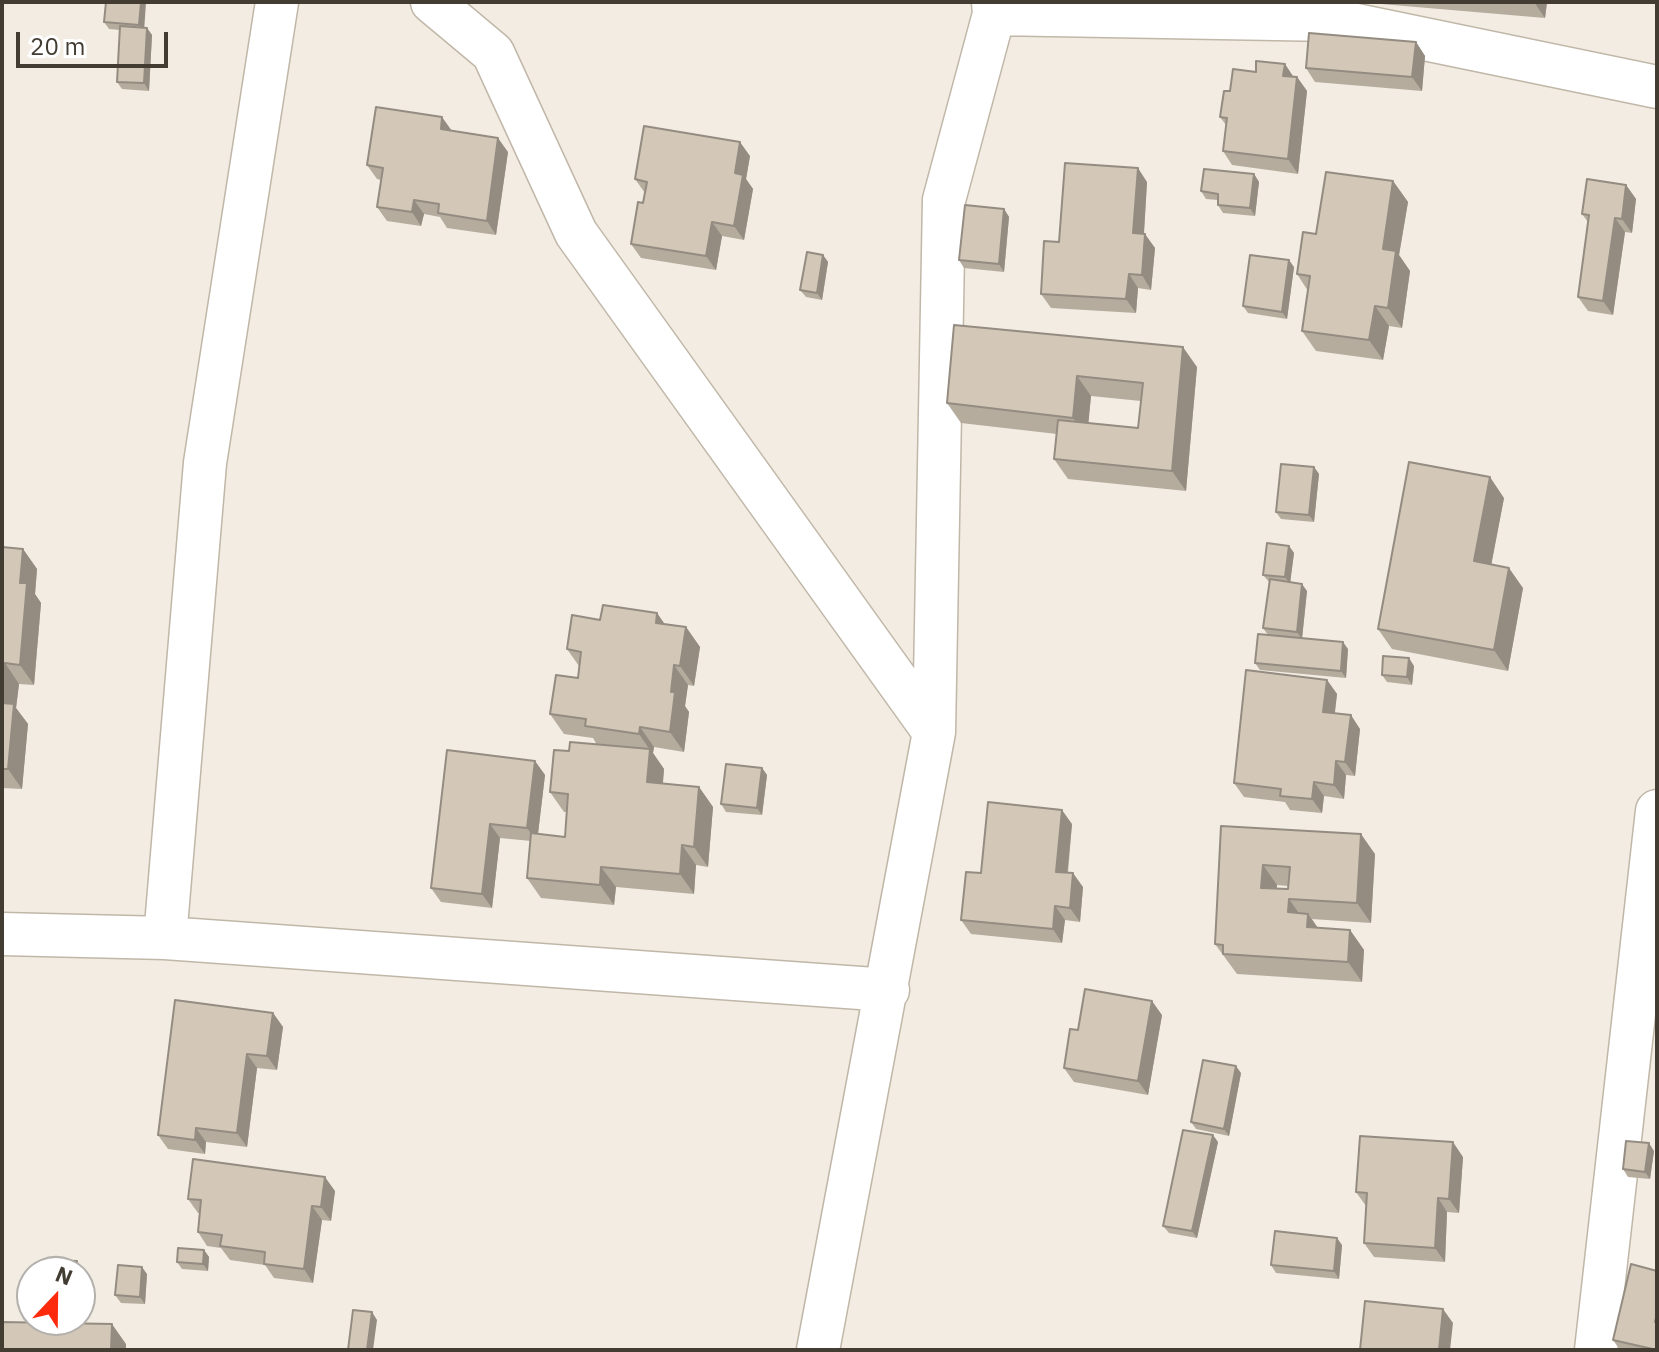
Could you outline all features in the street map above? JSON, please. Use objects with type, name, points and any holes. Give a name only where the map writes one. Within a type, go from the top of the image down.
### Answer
[{"type":"street","points":[[165,938],[205,463],[277,2]]},
{"type":"street","points":[[432,2],[493,53],[576,233],[934,732]]},
{"type":"street","points":[[818,1350],[934,732],[944,200],[993,8],[1332,20],[1657,87]]},
{"type":"street","points":[[1596,1350],[1646,1023],[1657,811]]},
{"type":"street","points":[[2,934],[165,938],[888,990]]},
{"type":"building","points":[[106,2],[141,2],[139,25],[104,22]]},
{"type":"building","points":[[120,26],[147,28],[144,83],[117,82]]},
{"type":"building","points":[[1309,33],[1416,42],[1412,77],[1306,68]]},
{"type":"building","points":[[1256,61],[1285,64],[1283,76],[1297,77],[1288,159],[1223,151],[1227,118],[1220,117],[1224,91],[1230,91],[1233,69],[1256,72]]},
{"type":"building","points":[[376,107],[442,117],[441,129],[498,138],[487,221],[438,213],[439,204],[414,200],[412,212],[377,207],[383,168],[367,165]]},
{"type":"building","points":[[644,126],[740,142],[735,173],[743,175],[734,226],[712,222],[706,256],[631,244],[638,202],[643,203],[647,182],[635,179]]},
{"type":"building","points":[[1065,163],[1138,168],[1133,233],[1145,234],[1142,275],[1129,274],[1126,299],[1041,294],[1044,241],[1059,242]]},
{"type":"building","points":[[1204,169],[1254,174],[1250,208],[1218,205],[1218,194],[1201,191]]},
{"type":"building","points":[[1326,172],[1393,181],[1383,249],[1396,251],[1388,308],[1375,306],[1369,340],[1302,331],[1310,276],[1297,274],[1303,232],[1316,234]]},
{"type":"building","points":[[1587,179],[1626,185],[1622,219],[1615,218],[1603,301],[1578,297],[1589,215],[1582,214]]},
{"type":"building","points":[[965,205],[1004,209],[999,264],[959,260]]},
{"type":"building","points":[[807,252],[823,255],[817,293],[800,290]]},
{"type":"building","points":[[1250,255],[1289,260],[1282,312],[1243,306]]},
{"type":"building","points":[[954,325],[1183,347],[1172,471],[1054,459],[1058,420],[1138,428],[1143,383],[1077,376],[1073,418],[947,403]]},
{"type":"building","points":[[1409,462],[1490,477],[1474,561],[1509,568],[1494,650],[1378,629]]},
{"type":"building","points":[[1281,464],[1314,467],[1309,515],[1276,512]]},
{"type":"building","points":[[1267,543],[1289,546],[1285,577],[1263,575]]},
{"type":"building","points":[[2,547],[23,549],[20,583],[27,583],[20,665],[5,663],[2,691]]},
{"type":"building","points":[[1270,579],[1302,584],[1297,632],[1263,628]]},
{"type":"building","points":[[603,605],[657,613],[656,623],[686,627],[680,666],[674,665],[671,692],[675,692],[670,732],[640,727],[639,734],[585,726],[586,719],[550,714],[556,675],[578,678],[581,652],[567,649],[572,615],[600,620]]},
{"type":"building","points":[[1258,634],[1343,642],[1341,671],[1255,663]]},
{"type":"building","points":[[1383,656],[1409,658],[1407,677],[1382,675]]},
{"type":"building","points":[[1246,670],[1327,680],[1323,712],[1351,715],[1345,762],[1336,761],[1334,785],[1314,782],[1312,799],[1280,796],[1281,789],[1234,783]]},
{"type":"building","points":[[2,703],[14,704],[8,769],[2,769]]},
{"type":"building","points":[[570,742],[650,749],[647,782],[699,787],[694,847],[682,845],[680,874],[601,867],[600,885],[527,878],[531,833],[565,837],[568,794],[550,792],[554,750],[569,751]]},
{"type":"building","points":[[447,750],[535,761],[527,828],[490,824],[482,894],[431,888]]},
{"type":"building","points":[[726,764],[762,768],[757,808],[721,804]]},
{"type":"building","points":[[988,802],[1062,810],[1056,872],[1073,873],[1070,908],[1055,906],[1053,929],[961,920],[966,872],[981,873]]},
{"type":"building","points":[[1221,826],[1361,834],[1357,903],[1289,899],[1288,912],[1308,914],[1307,927],[1350,930],[1348,962],[1223,954],[1223,945],[1215,944]],"holes":[[[1263,865],[1290,867],[1288,889],[1261,888]]]},
{"type":"building","points":[[1085,989],[1152,1001],[1138,1081],[1064,1068],[1070,1029],[1078,1030]]},
{"type":"building","points":[[175,1000],[273,1013],[267,1056],[247,1054],[237,1133],[196,1128],[195,1140],[158,1135]]},
{"type":"building","points":[[1203,1060],[1236,1066],[1224,1129],[1191,1122]]},
{"type":"building","points":[[1183,1130],[1213,1135],[1192,1231],[1163,1226]]},
{"type":"building","points":[[1360,1136],[1453,1142],[1449,1199],[1438,1198],[1435,1248],[1364,1243],[1367,1193],[1356,1192]]},
{"type":"building","points":[[1626,1141],[1649,1143],[1645,1172],[1623,1169]]},
{"type":"building","points":[[193,1159],[325,1177],[321,1207],[312,1206],[304,1269],[264,1264],[265,1252],[220,1246],[222,1235],[198,1232],[201,1200],[188,1199]]},
{"type":"building","points":[[1275,1231],[1337,1238],[1334,1271],[1271,1265]]},
{"type":"building","points":[[178,1248],[204,1250],[203,1264],[177,1262]]},
{"type":"building","points":[[1631,1264],[1657,1271],[1657,1350],[1613,1340]]},
{"type":"building","points":[[118,1265],[142,1267],[140,1297],[115,1295]]},
{"type":"building","points":[[1365,1301],[1443,1309],[1439,1350],[1360,1350]]},
{"type":"building","points":[[353,1310],[372,1312],[367,1350],[348,1350]]},
{"type":"building","points":[[2,1322],[16,1322],[16,1336],[96,1336],[96,1324],[112,1324],[111,1350],[2,1350]]}]
